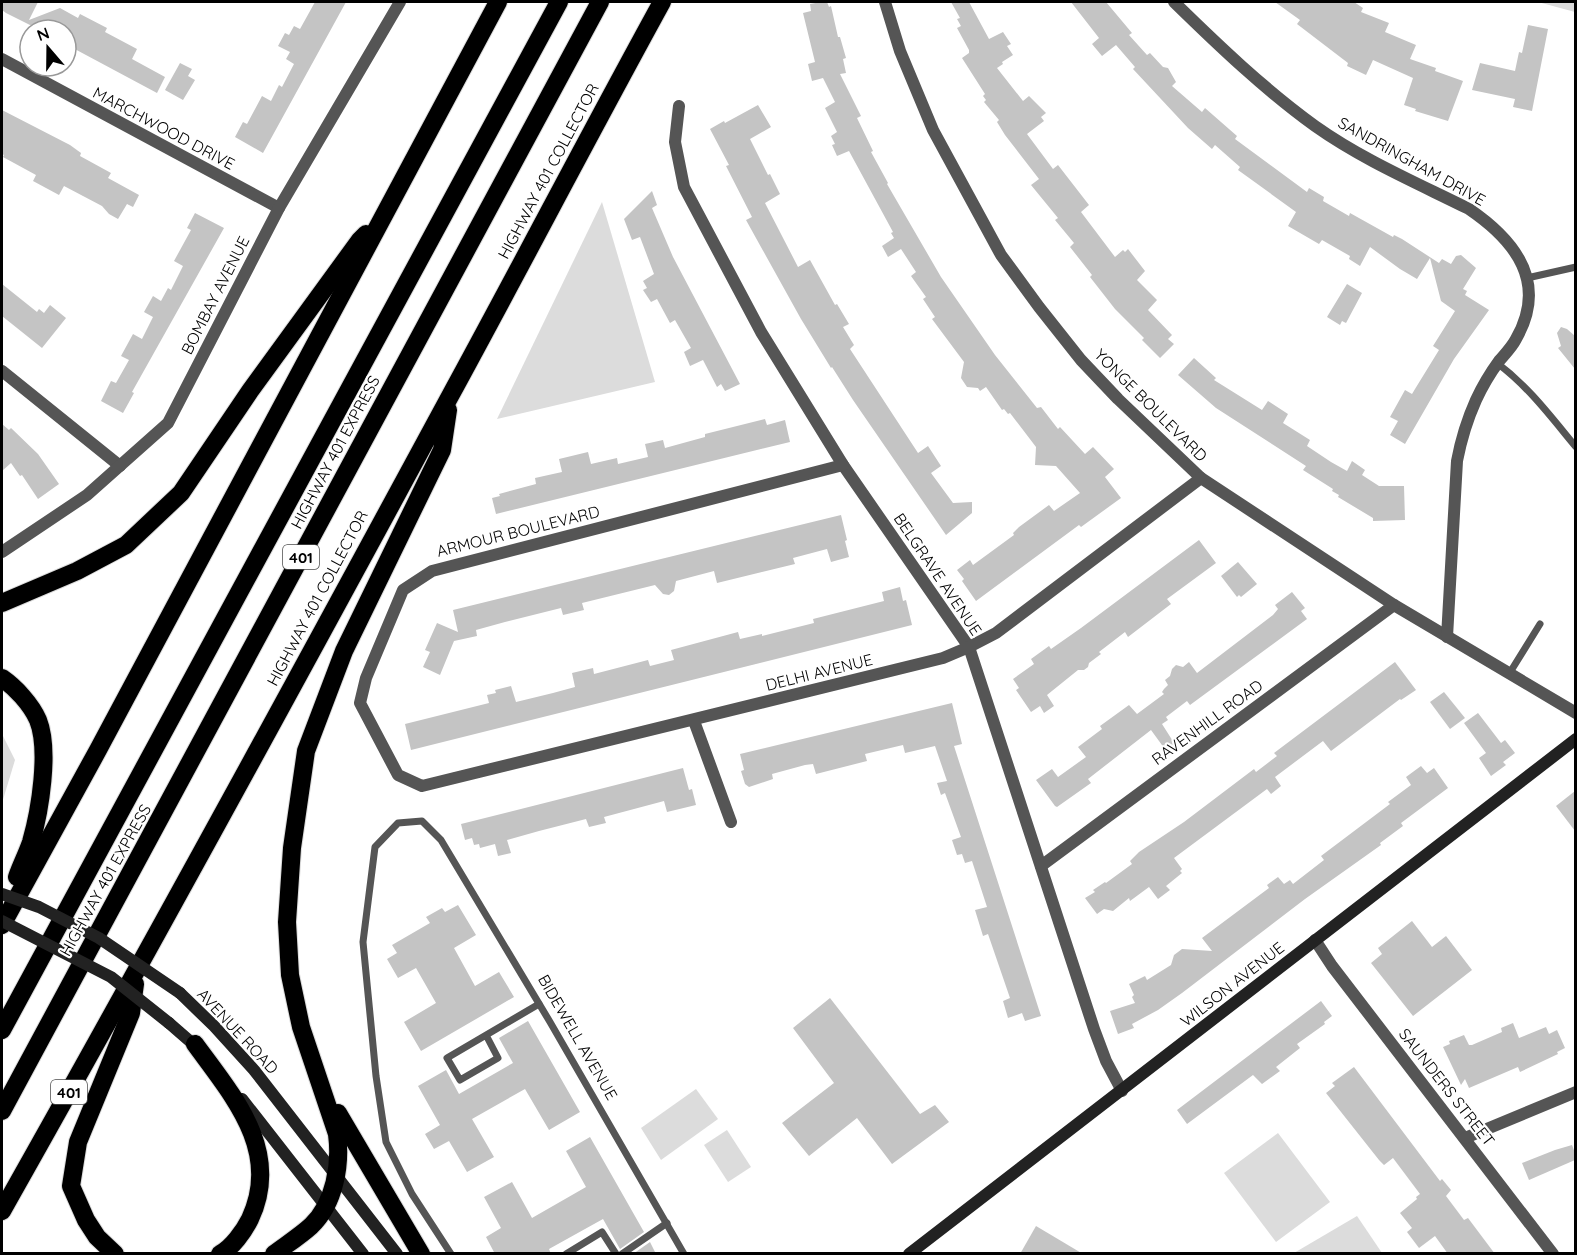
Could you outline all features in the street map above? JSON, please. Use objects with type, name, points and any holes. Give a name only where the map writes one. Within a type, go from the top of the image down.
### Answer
[{"type":"highway","points":[[2,922],[104,740],[498,2]]},
{"type":"highway","name":"HIGHWAY 401 EXPRESS","points":[[2,1030],[559,2]]},
{"type":"highway","name":"HIGHWAY 401 EXPRESS","points":[[2,1111],[600,2]]},
{"type":"highway","name":"HIGHWAY 401 COLLECTOR","points":[[2,1211],[137,973],[450,397],[568,172],[663,2]]},
{"type":"highway","points":[[2,603],[77,571],[126,545],[181,493],[250,391],[360,240],[381,222]]},
{"type":"highway","points":[[274,1254],[313,1225],[337,1175],[339,1152],[337,1134],[301,1027],[290,975],[287,922],[292,848],[306,751],[344,651],[442,450],[450,397]]},
{"type":"highway","points":[[2,678],[21,695],[38,719],[45,753],[31,842],[2,922]]},
{"type":"highway","points":[[115,1254],[97,1237],[86,1220],[71,1186],[78,1142],[130,1013],[137,973]]},
{"type":"highway","points":[[195,1044],[232,1095],[250,1125],[262,1173],[259,1200],[246,1227],[220,1254]]},
{"type":"highway","points":[[320,1083],[421,1254]]},
{"type":"main road","name":"WILSON AVENUE","points":[[909,1254],[1575,739]]},
{"type":"main road","name":"AVENUE ROAD","points":[[2,894],[39,907],[99,938],[180,993],[254,1070],[397,1254]]},
{"type":"main road","points":[[2,922],[111,977],[195,1044],[225,1077],[363,1254]]},
{"type":"street","name":"BOMBAY AVENUE","points":[[2,552],[87,495],[168,423],[279,208],[400,2]]},
{"type":"street","name":"YONGE BOULEVARD","points":[[885,2],[900,51],[933,130],[1001,255],[1082,360],[1118,399],[1201,478],[1394,605],[1575,713]]},
{"type":"street","name":"SANDRINGHAM DRIVE","points":[[1174,2],[1263,87],[1317,127],[1364,156],[1469,209],[1484,219],[1511,246],[1523,264],[1529,297],[1525,320],[1515,340],[1497,363],[1477,399],[1462,436],[1457,461],[1447,637]]},
{"type":"street","name":"MARCHWOOD DRIVE","points":[[2,59],[279,208]]},
{"type":"street","name":"BELGRAVE AVENUE","points":[[679,106],[675,142],[684,187],[761,332],[843,465],[969,647],[1094,1029],[1106,1061],[1122,1090]]},
{"type":"street","points":[[2,371],[120,466]]},
{"type":"street","name":"ARMOUR BOULEVARD","points":[[398,775],[360,704],[366,678],[403,590],[432,571],[843,465]]},
{"type":"street","name":"DELHI AVENUE","points":[[398,775],[422,786],[927,662],[969,647],[996,633],[1201,478]]},
{"type":"street","name":"RAVENHILL ROAD","points":[[1041,866],[1394,605]]},
{"type":"street","points":[[694,721],[731,822]]},
{"type":"street","name":"SAUNDERS STREET","points":[[1315,940],[1332,966],[1552,1254]]},
{"type":"street","points":[[1465,1138],[1575,1092]]},
{"type":"lane","points":[[1527,278],[1575,267]]},
{"type":"lane","points":[[1497,363],[1531,392],[1575,447]]},
{"type":"lane","points":[[1509,674],[1540,624]]},
{"type":"lane","name":"BIDEWELL AVENUE","points":[[451,1254],[412,1194],[386,1142],[376,1076],[363,942],[375,847],[398,823],[422,821],[441,840],[684,1254]]},
{"type":"lane","points":[[486,1035],[498,1058],[460,1080],[447,1058],[486,1035],[539,1004]]},
{"type":"lane","points":[[622,1254],[667,1223]]},
{"type":"lane","points":[[566,1254],[602,1232],[616,1254]]},
{"type":"shaded area","points":[[1538,2],[1575,2],[1575,12]]},
{"type":"shaded area","points":[[602,202],[655,382],[497,419]]},
{"type":"shaded area","points":[[2,734],[15,760],[2,803]]},
{"type":"shaded area","points":[[696,1089],[718,1119],[661,1160],[641,1128]]},
{"type":"shaded area","points":[[727,1130],[751,1167],[728,1182],[704,1145]]},
{"type":"shaded area","points":[[1278,1133],[1330,1202],[1276,1242],[1224,1173]]},
{"type":"shaded area","points":[[1357,1216],[1382,1253],[1294,1253]]},
{"type":"building","points":[[2,2],[38,2],[30,18],[18,19],[2,10]]},
{"type":"building","points":[[315,2],[346,2],[263,153],[235,137],[243,122],[247,124],[262,96],[271,101],[279,85],[282,87],[294,64],[286,59],[290,52],[278,46],[285,33],[289,35],[294,26],[300,29]]},
{"type":"building","points":[[827,2],[829,7],[831,6],[838,37],[840,37],[846,58],[843,59],[846,73],[840,74],[861,116],[857,118],[873,151],[871,152],[941,277],[995,355],[1037,408],[1041,407],[1058,429],[1060,427],[1085,454],[1093,447],[1114,469],[1105,477],[1121,498],[1081,527],[1079,525],[976,601],[957,570],[970,560],[973,565],[1014,535],[1013,533],[1019,527],[1049,505],[1054,511],[1080,493],[1056,466],[1035,465],[1036,447],[1010,413],[1002,410],[986,387],[980,391],[978,388],[967,387],[961,378],[964,362],[932,319],[935,317],[923,299],[926,297],[911,276],[916,272],[901,249],[888,257],[882,246],[894,238],[891,233],[893,232],[849,151],[837,156],[831,136],[837,132],[825,108],[835,102],[823,78],[812,81],[808,64],[815,62],[803,13],[811,11],[810,4]]},
{"type":"building","points":[[951,2],[969,2],[989,39],[1003,32],[1011,44],[1007,46],[1013,55],[997,68],[1023,101],[1029,96],[1046,113],[1041,117],[1044,121],[1027,134],[1053,169],[1058,165],[1089,205],[1081,212],[1115,257],[1128,249],[1145,271],[1137,280],[1157,300],[1148,310],[1172,335],[1168,339],[1174,344],[1160,358],[1115,309],[1090,277],[1092,275],[1070,247],[1074,243],[1055,220],[1058,218],[1031,185],[1039,179],[1005,135],[997,122],[999,120],[984,102],[985,94],[962,58],[969,53],[969,50],[957,28],[961,26],[957,19],[960,18]]},
{"type":"building","points":[[1071,2],[1106,2],[1132,33],[1129,35],[1147,55],[1150,53],[1163,67],[1168,68],[1176,82],[1172,86],[1202,112],[1205,108],[1237,136],[1235,139],[1307,192],[1309,188],[1324,197],[1323,201],[1349,216],[1350,213],[1393,237],[1394,235],[1402,239],[1439,263],[1442,259],[1451,264],[1456,256],[1461,255],[1476,268],[1463,289],[1467,291],[1465,295],[1489,310],[1454,359],[1405,444],[1390,435],[1398,421],[1390,417],[1405,390],[1412,394],[1439,350],[1433,346],[1455,311],[1441,301],[1430,258],[1417,279],[1370,247],[1360,266],[1349,259],[1350,256],[1322,240],[1319,244],[1288,226],[1296,212],[1238,170],[1240,167],[1215,145],[1212,149],[1188,128],[1133,69],[1135,67],[1116,45],[1102,56],[1092,44],[1099,38]]},
{"type":"building","points":[[1275,2],[1354,2],[1363,8],[1361,12],[1389,23],[1385,32],[1416,45],[1410,59],[1463,81],[1448,121],[1415,111],[1416,109],[1404,105],[1413,78],[1373,60],[1366,75],[1347,66],[1348,63],[1297,24],[1300,20]]},
{"type":"building","points":[[60,8],[78,18],[34,18]]},
{"type":"building","points":[[80,14],[107,28],[105,32],[137,49],[132,59],[165,77],[157,93],[78,51]]},
{"type":"building","points":[[1528,25],[1548,29],[1532,111],[1513,107],[1515,99],[1472,90],[1480,63],[1515,71],[1519,52],[1522,53]]},
{"type":"building","points":[[180,63],[192,69],[188,76],[195,80],[183,100],[165,90]]},
{"type":"building","points":[[758,105],[771,127],[750,139],[780,194],[765,203],[798,267],[810,260],[835,305],[837,304],[849,324],[843,327],[854,345],[850,349],[918,453],[928,446],[941,466],[931,473],[953,503],[972,502],[972,513],[946,535],[831,368],[746,220],[752,217],[710,129]]},
{"type":"building","points":[[2,110],[70,145],[81,153],[80,156],[111,173],[108,178],[139,195],[133,207],[127,204],[118,219],[102,206],[64,186],[59,195],[33,181],[36,175],[3,157]]},
{"type":"building","points":[[652,191],[657,205],[652,208],[673,257],[740,384],[725,391],[721,384],[717,387],[703,360],[690,366],[684,352],[691,348],[675,320],[670,323],[657,299],[651,302],[643,290],[647,288],[643,281],[654,274],[640,237],[632,240],[624,219]]},
{"type":"building","points":[[195,213],[224,228],[132,392],[134,393],[123,413],[101,401],[111,381],[116,383],[129,360],[121,356],[133,334],[142,339],[153,317],[144,312],[153,296],[161,301],[168,288],[171,290],[183,266],[174,261],[191,230],[187,228]]},
{"type":"building","points":[[2,284],[37,312],[39,309],[44,313],[50,305],[66,318],[42,348],[2,316]]},
{"type":"building","points":[[1347,284],[1362,293],[1346,323],[1342,321],[1340,325],[1327,317]]},
{"type":"building","points":[[1561,327],[1575,336],[1575,369],[1558,348],[1561,346],[1557,333]]},
{"type":"building","points":[[1194,358],[1216,378],[1214,380],[1262,410],[1268,401],[1288,414],[1283,423],[1310,440],[1307,446],[1331,462],[1347,471],[1352,461],[1365,470],[1362,475],[1379,486],[1404,486],[1405,520],[1373,521],[1373,518],[1338,497],[1339,495],[1332,491],[1333,489],[1303,470],[1306,466],[1216,408],[1178,375]]},
{"type":"building","points":[[765,419],[767,425],[785,420],[790,442],[496,514],[492,498],[536,484],[535,478],[562,472],[559,459],[588,452],[591,464],[617,458],[618,464],[648,457],[645,444],[663,440],[665,448],[705,437],[705,434]]},
{"type":"building","points":[[2,424],[9,430],[11,428],[38,454],[59,484],[38,499],[11,463],[2,471]]},
{"type":"building","points":[[841,515],[849,557],[831,562],[827,549],[793,558],[795,564],[717,583],[714,571],[676,581],[674,591],[669,595],[663,594],[655,585],[582,603],[584,610],[563,615],[561,608],[505,622],[476,630],[477,636],[454,641],[440,675],[423,667],[430,652],[425,650],[437,623],[458,632],[453,610]]},
{"type":"building","points":[[1199,540],[1216,563],[1167,599],[1171,604],[1128,637],[1125,632],[1099,652],[1101,654],[1089,663],[1088,667],[1078,670],[1047,695],[1054,706],[1044,713],[1040,706],[1031,712],[1016,690],[1019,688],[1013,679],[1034,664],[1031,659],[1049,646],[1051,649],[1081,628]]},
{"type":"building","points":[[1238,562],[1257,584],[1241,597],[1239,595],[1237,597],[1221,576]]},
{"type":"building","points":[[900,587],[903,601],[906,600],[912,625],[411,750],[405,724],[489,703],[487,695],[496,693],[495,690],[511,686],[516,702],[553,693],[575,687],[572,673],[593,668],[594,674],[648,660],[650,666],[674,660],[671,650],[738,632],[740,639],[814,623],[813,619],[884,601],[882,592]]},
{"type":"building","points":[[1292,592],[1305,608],[1301,611],[1307,619],[1190,705],[1187,701],[1166,717],[1168,720],[1162,724],[1176,746],[1167,752],[1151,730],[1088,779],[1091,783],[1057,807],[1055,806],[1036,780],[1052,769],[1058,777],[1086,757],[1078,747],[1102,729],[1100,726],[1129,705],[1137,714],[1164,694],[1162,692],[1168,685],[1165,680],[1176,665],[1183,667],[1189,662],[1197,673],[1273,615],[1278,609],[1275,605]]},
{"type":"building","points":[[1395,662],[1416,690],[1400,699],[1331,751],[1323,741],[1275,777],[1281,786],[1271,794],[1267,789],[1174,858],[1182,869],[1180,871],[1182,873],[1166,886],[1170,890],[1158,899],[1149,887],[1130,901],[1129,898],[1113,911],[1104,909],[1097,914],[1085,898],[1095,892],[1093,890],[1132,864],[1130,861],[1139,852],[1184,822],[1254,769],[1256,772],[1277,756],[1274,753]]},
{"type":"building","points":[[1444,692],[1465,718],[1450,729],[1430,702]]},
{"type":"building","points":[[952,703],[962,744],[954,746],[1041,1016],[1025,1021],[1022,1013],[1008,1018],[1003,1001],[1010,998],[988,934],[983,936],[975,910],[987,907],[972,861],[965,863],[962,854],[957,855],[952,840],[961,837],[945,793],[941,795],[937,783],[947,781],[935,746],[905,753],[903,745],[865,754],[867,761],[816,774],[813,764],[805,765],[772,774],[773,779],[749,787],[745,784],[741,771],[744,770],[740,754]]},
{"type":"building","points":[[1478,713],[1501,743],[1505,740],[1515,753],[1503,762],[1506,765],[1491,776],[1479,758],[1486,753],[1464,723]]},
{"type":"building","points":[[1421,766],[1427,773],[1434,768],[1448,788],[1401,823],[1403,826],[1380,843],[1381,845],[1305,899],[1182,993],[1158,1010],[1132,1024],[1134,1028],[1118,1034],[1110,1011],[1135,1003],[1129,984],[1145,976],[1147,980],[1171,965],[1174,955],[1182,949],[1212,951],[1202,938],[1269,888],[1267,885],[1278,877],[1284,884],[1290,880],[1293,884],[1324,860],[1321,856],[1390,804],[1388,802],[1411,785],[1406,777]]},
{"type":"building","points":[[683,768],[696,805],[667,812],[664,801],[604,817],[606,823],[589,827],[586,819],[539,831],[507,840],[511,853],[498,856],[495,844],[480,848],[479,844],[474,845],[472,838],[465,840],[461,824]]},
{"type":"building","points":[[1575,791],[1575,831],[1556,806]]},
{"type":"building","points":[[458,905],[476,935],[454,948],[475,986],[499,972],[514,997],[421,1051],[404,1022],[436,1003],[416,968],[398,978],[387,959],[397,953],[392,945],[430,923],[426,917],[442,908],[445,912]]},
{"type":"building","points":[[1412,921],[1432,947],[1446,936],[1472,970],[1413,1016],[1371,963],[1382,954],[1378,948]]},
{"type":"building","points":[[830,998],[920,1114],[935,1105],[949,1122],[892,1164],[857,1118],[809,1156],[782,1123],[834,1083],[793,1028]]},
{"type":"building","points":[[1321,1001],[1332,1016],[1324,1022],[1325,1024],[1297,1044],[1300,1048],[1276,1067],[1280,1071],[1262,1084],[1253,1075],[1187,1124],[1177,1110]]},
{"type":"building","points":[[528,1021],[580,1112],[549,1130],[525,1089],[472,1119],[494,1157],[467,1172],[449,1141],[434,1149],[425,1134],[440,1125],[418,1086],[446,1070],[459,1094],[513,1063],[499,1038]]},
{"type":"building","points":[[1513,1023],[1519,1038],[1546,1027],[1549,1034],[1557,1030],[1565,1048],[1557,1052],[1558,1054],[1520,1072],[1518,1067],[1469,1088],[1465,1079],[1461,1085],[1443,1047],[1450,1044],[1449,1041],[1464,1035],[1469,1045],[1472,1045],[1502,1032],[1501,1028]]},
{"type":"building","points":[[1354,1067],[1440,1181],[1442,1179],[1451,1190],[1446,1196],[1464,1220],[1468,1218],[1495,1254],[1448,1254],[1435,1236],[1419,1248],[1407,1232],[1412,1228],[1400,1213],[1420,1194],[1393,1158],[1384,1165],[1379,1160],[1326,1093],[1335,1086],[1332,1083]]},
{"type":"building","points":[[590,1137],[644,1232],[620,1249],[603,1219],[549,1249],[551,1254],[495,1254],[486,1237],[501,1228],[484,1197],[512,1182],[532,1218],[586,1187],[566,1151]]},
{"type":"building","points":[[1572,1145],[1575,1160],[1529,1180],[1522,1163]]},
{"type":"building","points":[[1036,1226],[1083,1254],[1020,1254]]},
{"type":"building","points":[[650,1242],[656,1254],[633,1254]]}]
